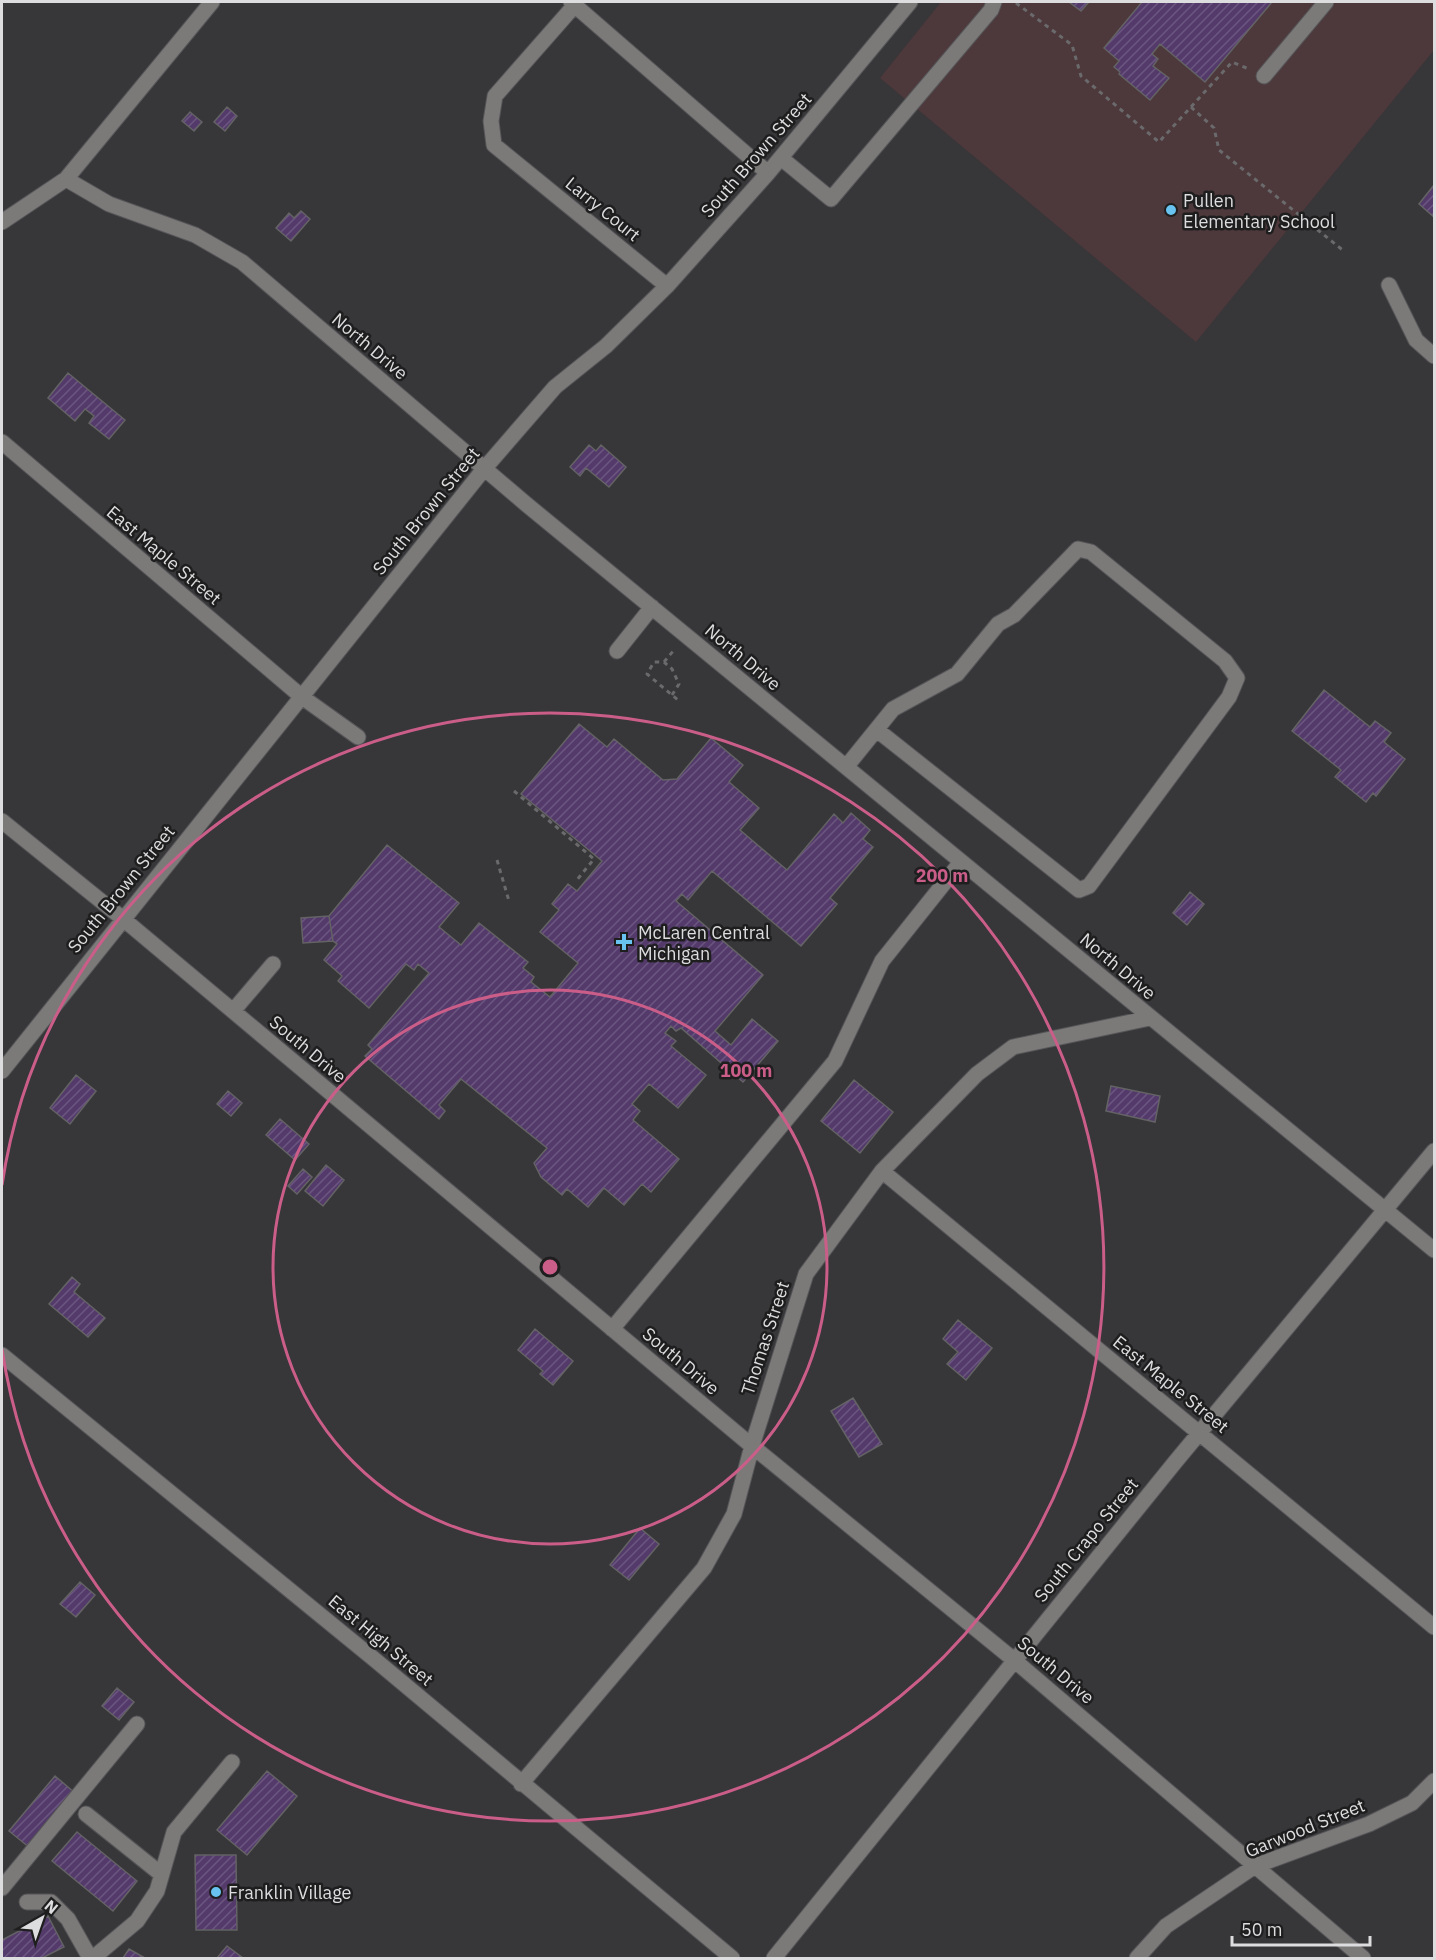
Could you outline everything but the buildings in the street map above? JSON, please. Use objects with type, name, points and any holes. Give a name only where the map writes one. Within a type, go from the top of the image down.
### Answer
[{"type":"street","points":[[2,222],[66,179],[212,2]]},
{"type":"street","name":"South Brown Street","points":[[2,1071],[122,918],[484,469],[555,387],[606,346],[667,286],[781,158],[910,2]]},
{"type":"street","points":[[781,158],[831,199],[992,10],[994,2]]},
{"type":"street","points":[[1264,76],[1326,2]]},
{"type":"street","points":[[573,3],[768,173]]},
{"type":"street","name":"Larry Court","points":[[573,3],[495,96],[491,121],[494,145],[667,286]]},
{"type":"street","name":"North Drive","points":[[66,179],[109,204],[195,235],[242,262],[484,469],[1150,1018],[1387,1209],[1434,1250]]},
{"type":"street","points":[[1389,285],[1416,340],[1434,356]]},
{"type":"street","name":"East Maple Street","points":[[2,442],[302,697],[358,737]]},
{"type":"street","points":[[846,767],[893,709],[957,674],[998,624],[1014,615],[1078,549],[1091,552],[1225,662],[1237,678],[1229,697],[1089,886],[1079,890],[877,730]]},
{"type":"street","points":[[616,651],[652,607]]},
{"type":"street","name":"South Drive","points":[[2,821],[122,918],[752,1446],[1014,1660],[1363,1959]]},
{"type":"street","points":[[612,1329],[835,1061],[882,961],[961,862]]},
{"type":"street","points":[[233,1011],[273,964]]},
{"type":"street","name":"Thomas Street","points":[[521,1784],[704,1568],[734,1514],[752,1446],[806,1274],[882,1171],[977,1074],[1013,1047],[1150,1018]]},
{"type":"street","name":"South Crapo Street","points":[[774,1959],[1199,1433],[1434,1151]]},
{"type":"street","name":"East Maple Street","points":[[882,1171],[1434,1627]]},
{"type":"street","name":"East High Street","points":[[2,1355],[374,1659],[732,1959]]},
{"type":"street","points":[[2,1888],[137,1724]]},
{"type":"street","points":[[27,1902],[51,1902],[68,1918],[92,1959],[137,1921],[157,1891],[174,1832],[232,1762]]},
{"type":"street","name":"Garwood Street","points":[[1137,1959],[1166,1926],[1255,1866],[1369,1824],[1412,1803],[1434,1781]]},
{"type":"street","points":[[86,1814],[161,1874]]},
{"type":"path","points":[[1016,3],[1072,45],[1081,76],[1159,142],[1232,62],[1264,76]]},
{"type":"path","points":[[1191,107],[1214,128],[1219,150],[1345,252]]},
{"type":"path","points":[[664,662],[674,650]]},
{"type":"path","points":[[672,695],[679,684],[672,669],[664,662],[654,662],[647,674],[672,695],[678,700]]},
{"type":"path","points":[[514,791],[594,859],[576,881]]},
{"type":"path","points":[[497,860],[509,901]]},
{"type":"shaded area","name":"Pullen Elementary School","points":[[941,2],[1434,2],[1434,50],[1196,342],[880,78]]},
{"type":"place","name":"Pullen Elementary School","points":[[1171,210]]},
{"type":"place","name":"McLaren Central Michigan","points":[[624,942]]},
{"type":"place","name":"Franklin Village","points":[[216,1892]]}]
